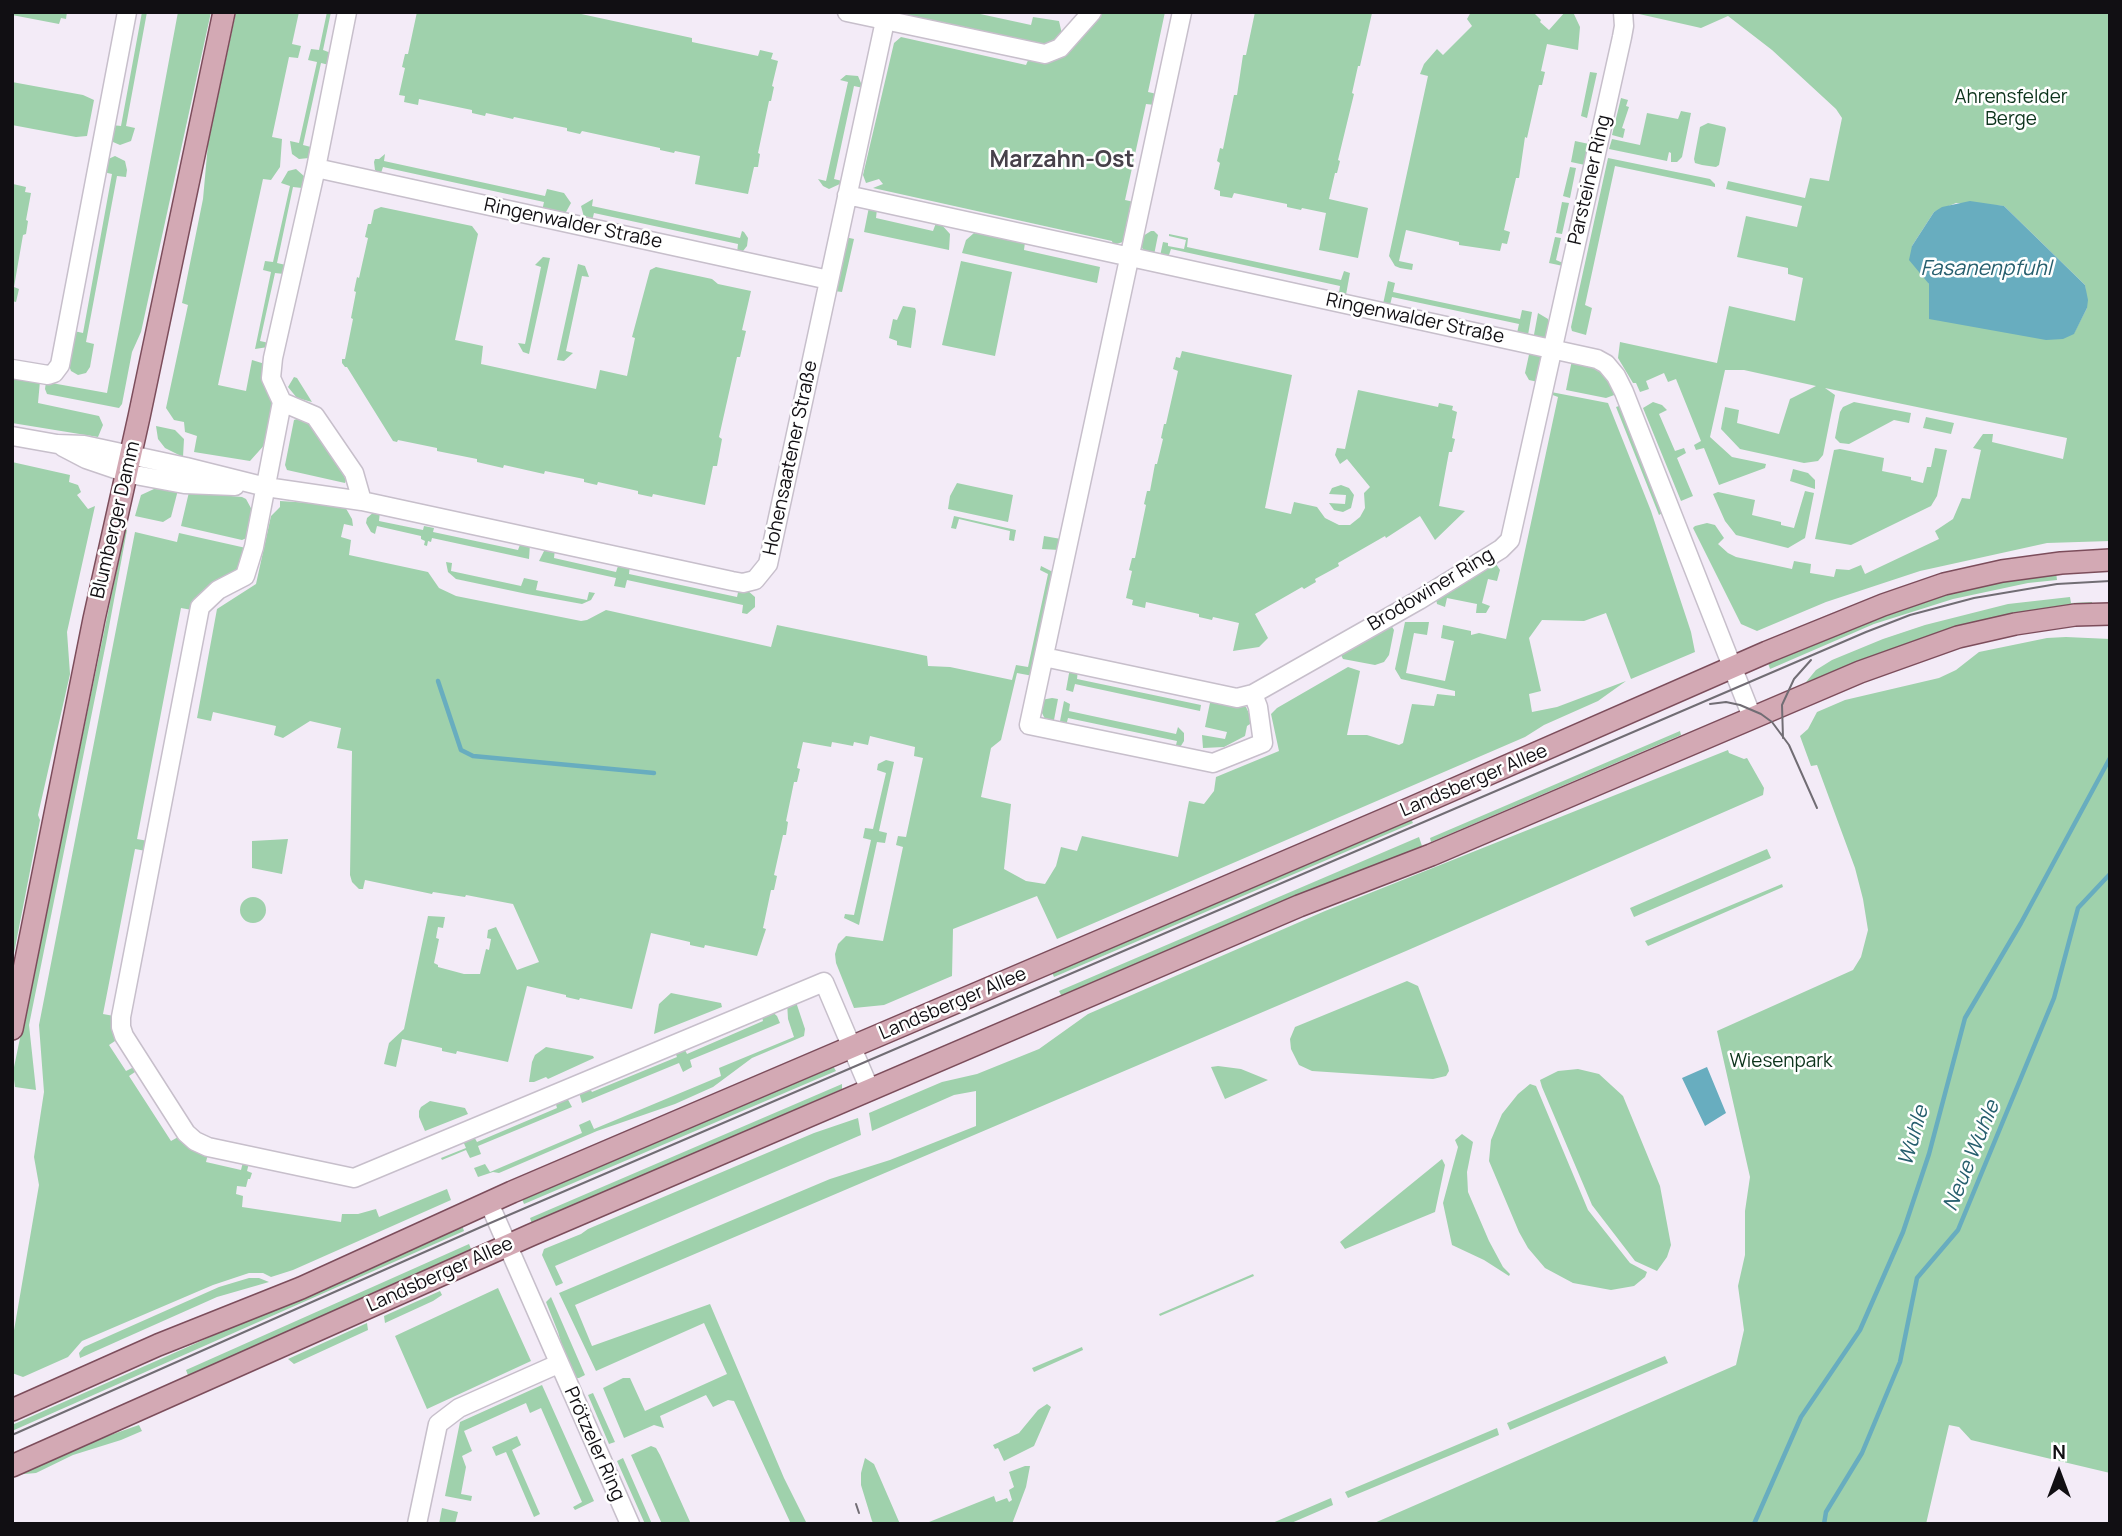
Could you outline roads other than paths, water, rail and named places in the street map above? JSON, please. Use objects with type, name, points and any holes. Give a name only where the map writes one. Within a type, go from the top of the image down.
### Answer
[{"type":"main road","name":"Blumberger Damm","points":[[12,1029],[91,633],[224,12]]},
{"type":"main road","name":"Landsberger Allee","points":[[12,1410],[158,1345],[301,1288],[489,1203],[1883,605],[1944,584],[2002,571],[2110,560]]},
{"type":"main road","name":"Landsberger Allee","points":[[12,1466],[507,1245],[1299,906],[1431,855],[1860,672],[1958,637],[2015,624],[2075,615],[2110,614]]},
{"type":"street","points":[[12,369],[48,375],[54,373],[60,365],[127,12]]},
{"type":"street","points":[[347,12],[316,168],[271,368],[271,379],[282,402],[249,569],[241,578],[218,590],[200,607],[121,1017],[124,1036],[186,1133],[195,1141],[208,1147],[354,1178],[824,982],[870,1090]]},
{"type":"street","points":[[847,12],[1045,54],[1060,48],[1092,12]]},
{"type":"street","points":[[1182,12],[1029,725],[1213,763],[1263,743],[1258,707],[1253,694]]},
{"type":"street","name":"Parsteiner Ring","points":[[1553,348],[1622,37],[1623,12]]},
{"type":"street","name":"Hohensaatener Straße","points":[[12,436],[57,444],[86,459],[128,464],[184,484],[266,487],[362,501],[732,581],[743,583],[755,580],[768,564],[885,20]]},
{"type":"street","name":"Ringenwalder Straße","points":[[316,168],[829,280]]},
{"type":"street","name":"Ringenwalder Straße","points":[[847,195],[1553,348],[1606,363],[1616,376],[1752,718]]},
{"type":"street","name":"Brodowiner Ring","points":[[1044,657],[1237,698],[1253,694],[1419,600],[1501,549],[1510,540],[1553,348]]},
{"type":"street","points":[[282,402],[315,416],[354,473],[362,501]]},
{"type":"street","name":"Prötzeler Ring","points":[[489,1203],[630,1524]]},
{"type":"street","name":"Prötzeler Ring","points":[[418,1524],[438,1424],[459,1408],[558,1364]]},
{"type":"water","name":"Fasanenpfuhl","points":[[1970,201],[2004,206],[2085,285],[2087,308],[2074,334],[2063,339],[2046,340],[1929,319],[1929,284],[1909,260],[1912,246],[1934,212],[1942,207]]},
{"type":"water","points":[[1707,1067],[1726,1113],[1705,1126],[1682,1078]]},
{"type":"waterway","points":[[438,681],[461,750],[473,756],[654,773]]},
{"type":"waterway","name":"Wuhle","points":[[1754,1524],[1801,1417],[1860,1330],[1903,1232],[1929,1154],[1965,1018],[2021,923],[2110,758]]},
{"type":"waterway","name":"Neue Wuhle","points":[[1824,1524],[1826,1512],[1862,1453],[1900,1362],[1917,1278],[1958,1230],[2054,998],[2078,908],[2110,874]]},
{"type":"tram line","points":[[12,1435],[481,1227],[1866,632],[1910,615],[1974,598],[2057,584],[2110,581]]},
{"type":"tram line","points":[[1783,738],[1782,705],[1794,679],[1811,660]]},
{"type":"tram line","points":[[1710,704],[1726,702],[1740,705],[1772,722],[1789,745],[1817,808]]},
{"type":"tram line","points":[[856,1504],[859,1513]]},
{"type":"district","name":"Marzahn-Ost","points":[[1062,161]]},
{"type":"park label","name":"Ahrensfelder Berge","points":[[2011,109]]},
{"type":"park label","name":"Wiesenpark","points":[[1781,1062]]}]
